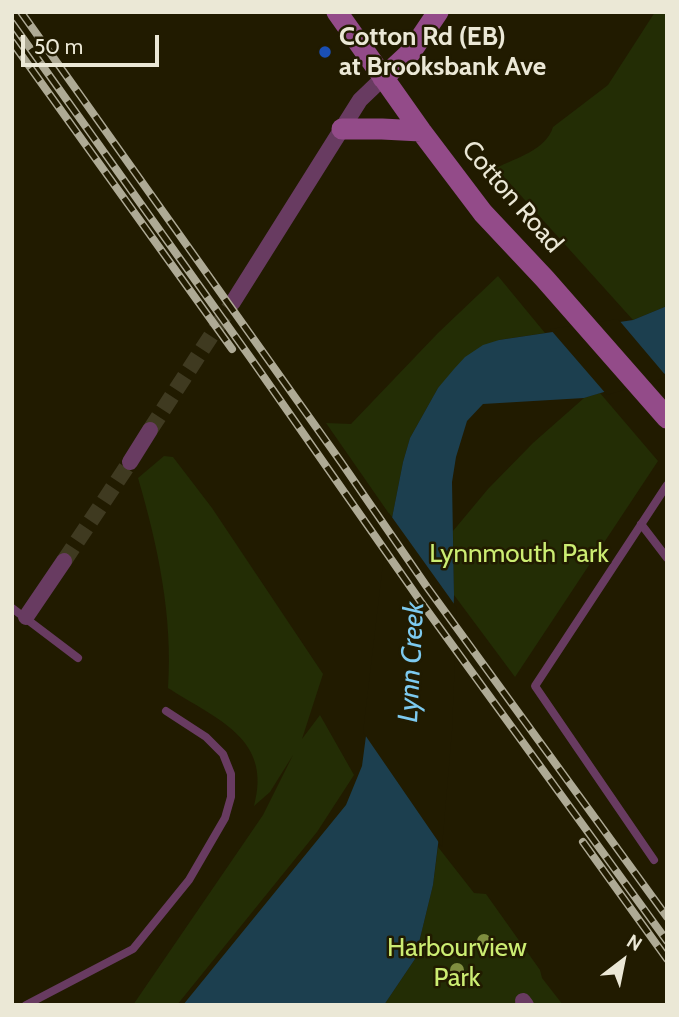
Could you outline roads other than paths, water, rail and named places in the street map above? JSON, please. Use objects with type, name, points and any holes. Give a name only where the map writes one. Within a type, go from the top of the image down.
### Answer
[{"type":"main road","name":"Cotton Road","points":[[337,12],[421,131],[484,214],[545,279],[662,413]]},
{"type":"main road","points":[[383,78],[411,52],[438,12]]},
{"type":"main road","points":[[342,130],[421,131]]},
{"type":"street","points":[[233,302],[360,100],[383,78]]},
{"type":"street","points":[[130,461],[150,430]]},
{"type":"street","points":[[19,612],[64,561]]},
{"type":"lane","points":[[654,860],[535,686],[667,485]]},
{"type":"lane","points":[[641,524],[667,558]]},
{"type":"lane","points":[[19,612],[78,658]]},
{"type":"lane","points":[[26,1005],[133,949],[190,880],[225,818],[231,797],[231,774],[223,754],[206,737],[166,711]]},
{"type":"water","name":"Lynn Creek","points":[[667,306],[667,373],[584,398],[483,404],[467,421],[452,482],[454,595],[449,731],[433,885],[415,959],[384,1005],[183,1005],[346,805],[362,766],[392,518],[403,462],[410,438],[438,388],[465,357],[483,345],[499,340],[633,320]]},
{"type":"tunnel","points":[[150,430],[233,302]]},
{"type":"tunnel","points":[[64,561],[130,462]]},
{"type":"railway","points":[[21,12],[427,587],[667,917]]},
{"type":"railway","points":[[12,23],[421,602],[667,941]]},
{"type":"railway","points":[[12,42],[232,349]]},
{"type":"railway","points":[[583,842],[667,959]]},
{"type":"place","name":"Cotton Rd (EB) at Brooksbank Ave","points":[[325,52]]},
{"type":"park label","name":"Lynnmouth Park","points":[[519,554]]},
{"type":"park label","name":"Harbourview Park","points":[[457,962]]}]
